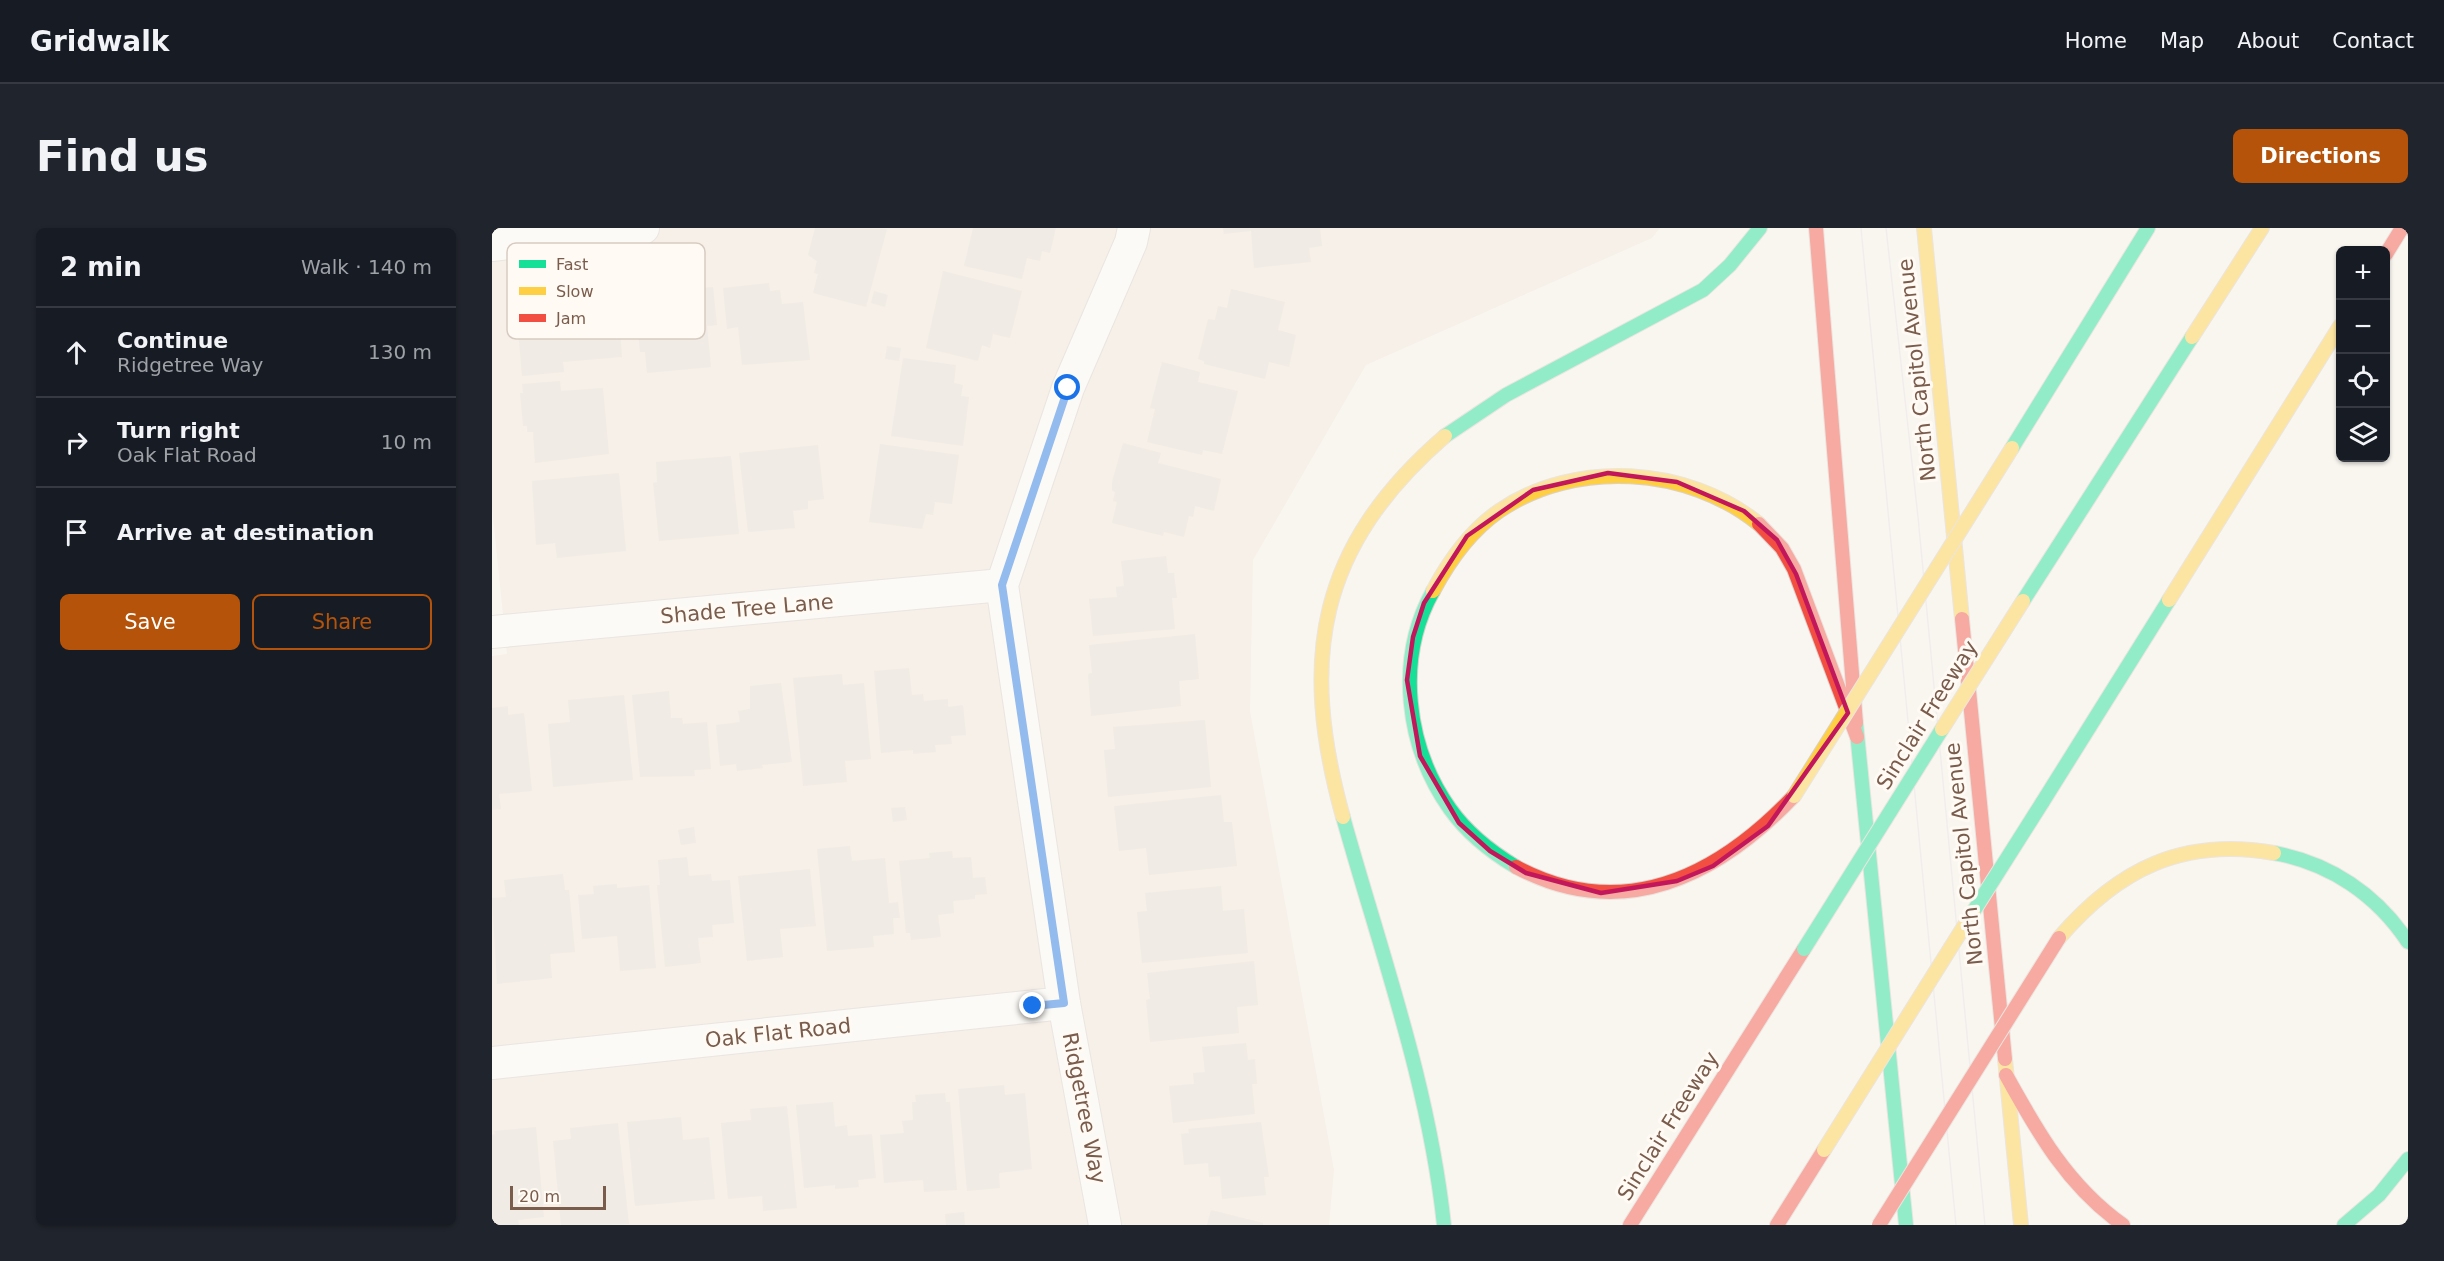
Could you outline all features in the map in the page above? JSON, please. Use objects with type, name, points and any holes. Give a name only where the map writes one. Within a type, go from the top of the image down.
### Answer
[{"type":"main road","points":[[1444,1225],[1434,1139],[1418,1069],[1340,807],[1320,703],[1320,660],[1326,622],[1338,582],[1353,548],[1391,487],[1446,435],[1506,394],[1703,290],[1730,265],[1760,228]]},
{"type":"main road","points":[[1816,228],[1857,737],[1906,1225]]},
{"type":"main road","name":"North Capitol Avenue","points":[[1924,228],[2021,1225]]},
{"type":"main road","points":[[1857,737],[1796,574],[1777,540],[1744,511],[1714,495],[1645,474],[1608,473],[1570,479],[1533,490],[1500,509],[1467,536],[1443,568],[1424,603],[1413,637],[1407,680],[1410,718],[1420,756],[1436,790],[1460,823],[1490,851],[1526,873],[1561,886],[1601,893],[1639,891],[1677,881],[1713,866],[1743,847],[1768,826],[1794,796],[2012,448],[2148,228]]},
{"type":"main road","name":"Sinclair Freeway","points":[[1630,1225],[2023,601],[2262,228]]},
{"type":"main road","points":[[2390,246],[2402,228]]},
{"type":"main road","points":[[1777,1225],[2336,332]]},
{"type":"main road","points":[[1879,1225],[2059,938],[2085,908],[2115,883],[2149,864],[2187,852],[2230,848],[2271,853],[2313,863],[2352,884],[2383,909],[2408,942]]},
{"type":"main road","points":[[2006,1075],[2049,1153],[2076,1188],[2123,1225]]},
{"type":"main road","points":[[2344,1225],[2370,1206],[2397,1176],[2408,1159]]},
{"type":"street","points":[[510,243],[643,228]]},
{"type":"street","name":"Ridgetree Way","points":[[1105,1225],[1064,1003],[1002,585],[1068,388],[1131,242],[1134,228]]},
{"type":"street","points":[[492,245],[507,243]]},
{"type":"street","name":"Shade Tree Lane","points":[[492,632],[1002,585]]},
{"type":"street","name":"Oak Flat Road","points":[[492,1063],[1064,1003]]},
{"type":"highlighted area","points":[[1608,473],[1677,482],[1744,511],[1777,540],[1796,574],[1848,713],[1768,826],[1713,866],[1677,881],[1601,893],[1526,873],[1490,851],[1459,823],[1420,756],[1407,680],[1413,637],[1424,603],[1467,536],[1533,490]]},
{"type":"shaded area","points":[[492,228],[1660,228],[1652,238],[1366,365],[1253,560],[1250,711],[1334,1170],[1329,1225],[492,1225],[492,656],[507,654],[492,507]]},
{"type":"building","points":[[815,228],[887,229],[866,307],[813,293],[818,274],[814,273],[817,261],[808,255]]},
{"type":"building","points":[[973,228],[1056,228],[1050,253],[1042,251],[1040,261],[1027,258],[1022,279],[964,266]]},
{"type":"building","points":[[1223,228],[1320,228],[1322,246],[1309,248],[1311,262],[1254,268],[1251,231],[1224,234]]},
{"type":"building","points":[[943,271],[1022,291],[1010,338],[993,334],[990,348],[982,345],[978,361],[926,348]]},
{"type":"building","points":[[769,283],[770,291],[780,290],[782,304],[803,302],[810,360],[742,365],[738,327],[727,329],[723,288]]},
{"type":"building","points":[[713,287],[717,325],[707,326],[711,367],[647,373],[645,352],[640,352],[639,339],[705,339],[705,288]]},
{"type":"building","points":[[1231,289],[1285,302],[1278,330],[1296,335],[1289,367],[1269,362],[1265,379],[1204,364],[1204,361],[1198,359],[1208,319],[1215,320],[1218,306],[1227,308]]},
{"type":"building","points":[[874,291],[888,295],[885,307],[871,303]]},
{"type":"building","points":[[519,339],[621,339],[622,357],[563,362],[564,372],[522,376]]},
{"type":"building","points":[[887,346],[901,348],[899,361],[885,359]]},
{"type":"building","points":[[903,358],[956,365],[954,383],[963,385],[961,396],[969,397],[963,446],[891,436]]},
{"type":"building","points":[[1162,362],[1200,372],[1198,382],[1238,391],[1222,454],[1203,450],[1202,455],[1147,442],[1155,409],[1150,408]]},
{"type":"building","points":[[560,381],[561,391],[603,388],[609,454],[535,463],[533,432],[527,432],[527,426],[523,426],[520,393],[523,393],[522,384]]},
{"type":"building","points":[[1123,443],[1161,453],[1158,463],[1221,479],[1214,511],[1195,506],[1193,517],[1189,516],[1184,537],[1164,532],[1163,536],[1112,523],[1117,502],[1113,501],[1115,492],[1112,491],[1112,482]]},
{"type":"building","points":[[880,444],[959,455],[952,504],[935,502],[933,515],[926,514],[922,529],[869,522]]},
{"type":"building","points":[[818,445],[824,499],[808,501],[808,509],[793,511],[795,528],[748,532],[739,453]]},
{"type":"building","points":[[731,456],[739,534],[659,541],[653,483],[657,482],[656,462]]},
{"type":"building","points":[[619,473],[626,551],[557,558],[555,543],[536,545],[532,481]]},
{"type":"building","points":[[1166,556],[1168,573],[1174,573],[1177,598],[1172,598],[1175,629],[1093,636],[1089,599],[1117,597],[1116,587],[1124,586],[1121,561]]},
{"type":"building","points":[[1195,634],[1199,679],[1179,681],[1181,706],[1091,716],[1088,674],[1092,673],[1089,645]]},
{"type":"building","points":[[909,668],[912,695],[923,694],[924,701],[948,699],[948,707],[963,705],[966,735],[951,736],[952,744],[935,745],[936,752],[913,754],[913,750],[881,753],[874,671]]},
{"type":"building","points":[[842,674],[843,685],[864,683],[871,759],[845,761],[847,782],[803,786],[793,678]]},
{"type":"building","points":[[781,683],[792,762],[762,765],[763,768],[737,771],[736,764],[720,766],[716,725],[740,722],[738,711],[750,709],[750,686]]},
{"type":"building","points":[[669,691],[671,718],[682,718],[683,724],[707,722],[711,769],[694,770],[695,776],[640,777],[632,695]]},
{"type":"building","points":[[624,695],[633,780],[553,787],[548,724],[570,722],[568,700]]},
{"type":"building","points":[[508,706],[508,715],[524,713],[532,791],[499,794],[501,809],[492,810],[492,708]]},
{"type":"building","points":[[1205,720],[1211,787],[1108,797],[1104,750],[1115,749],[1113,727]]},
{"type":"building","points":[[1221,795],[1224,822],[1232,822],[1237,866],[1149,875],[1146,848],[1119,851],[1114,806]]},
{"type":"building","points":[[905,807],[907,820],[893,822],[891,808]]},
{"type":"building","points":[[694,827],[696,843],[681,845],[678,830]]},
{"type":"building","points":[[850,846],[852,861],[885,858],[889,903],[898,902],[900,918],[893,918],[894,934],[873,936],[874,947],[827,951],[817,849]]},
{"type":"building","points":[[952,851],[953,858],[971,857],[973,878],[985,877],[987,894],[975,895],[975,899],[953,901],[954,913],[938,915],[941,937],[911,940],[910,933],[906,933],[899,861],[930,858],[929,853]]},
{"type":"building","points":[[687,857],[689,876],[711,874],[712,881],[730,880],[734,923],[712,925],[713,937],[698,938],[701,963],[665,967],[657,885],[660,885],[658,860]]},
{"type":"building","points":[[810,869],[816,926],[780,929],[783,957],[747,961],[738,876]]},
{"type":"building","points":[[563,874],[565,890],[569,890],[575,952],[550,954],[552,978],[497,984],[492,898],[506,897],[504,880]]},
{"type":"building","points":[[617,884],[617,888],[649,885],[656,968],[620,971],[617,936],[582,939],[578,895],[594,894],[593,886]]},
{"type":"building","points":[[1221,886],[1223,911],[1244,909],[1248,953],[1142,963],[1137,912],[1147,911],[1145,893]]},
{"type":"building","points":[[1254,961],[1258,1005],[1237,1007],[1239,1033],[1150,1042],[1146,1000],[1150,999],[1147,973]]},
{"type":"building","points":[[1246,1043],[1248,1060],[1255,1059],[1257,1084],[1252,1084],[1255,1114],[1173,1123],[1169,1086],[1194,1084],[1193,1073],[1205,1072],[1202,1047]]},
{"type":"building","points":[[1004,1085],[1005,1095],[1025,1093],[1032,1169],[999,1173],[1000,1188],[967,1191],[958,1089]]},
{"type":"building","points":[[945,1093],[946,1102],[950,1102],[957,1190],[924,1192],[923,1180],[884,1183],[880,1135],[904,1133],[902,1121],[913,1120],[912,1102],[916,1102],[915,1095]]},
{"type":"building","points":[[833,1102],[835,1127],[847,1125],[848,1136],[872,1134],[876,1178],[858,1180],[859,1187],[835,1189],[835,1185],[804,1188],[796,1105]]},
{"type":"building","points":[[787,1106],[797,1208],[763,1211],[762,1196],[728,1199],[721,1123],[751,1120],[750,1109]]},
{"type":"building","points":[[681,1117],[683,1140],[709,1137],[715,1199],[635,1206],[627,1122]]},
{"type":"building","points":[[1261,1122],[1269,1177],[1264,1177],[1266,1195],[1222,1199],[1220,1176],[1209,1177],[1208,1163],[1184,1165],[1181,1134],[1189,1133],[1188,1129]]},
{"type":"building","points":[[618,1123],[629,1224],[561,1225],[553,1141],[571,1139],[570,1128]]},
{"type":"building","points":[[536,1127],[544,1217],[518,1220],[519,1225],[492,1225],[492,1135],[495,1134],[494,1131]]},
{"type":"building","points":[[1211,1210],[1263,1223],[1263,1225],[1207,1225]]},
{"type":"building","points":[[964,1212],[965,1225],[946,1225],[945,1214]]},
{"type":"tram line","points":[[1861,228],[1956,1225]]},
{"type":"tram line","points":[[1886,228],[1918,517],[1985,1225]]},
{"type":"traffic: fast","points":[[1445,436],[1506,395],[1703,290],[1730,265],[1760,228]]},
{"type":"traffic: fast","points":[[2012,448],[2148,228]]},
{"type":"traffic: fast","points":[[2023,601],[2192,337]]},
{"type":"traffic: fast","points":[[1433,591],[1421,617],[1413,645],[1410,674],[1415,731],[1423,758],[1435,785],[1457,818],[1480,841],[1516,867]]},
{"type":"traffic: fast","points":[[2042,803],[2169,600]]},
{"type":"traffic: fast","points":[[1856,723],[1906,1225]]},
{"type":"traffic: fast","points":[[1804,949],[1942,729]]},
{"type":"traffic: fast","points":[[1973,912],[2042,803]]},
{"type":"traffic: fast","points":[[1343,817],[1415,1070],[1437,1173],[1444,1225]]},
{"type":"traffic: fast","points":[[2274,853],[2314,865],[2350,884],[2382,910],[2408,942]]},
{"type":"traffic: fast","points":[[2344,1225],[2379,1195],[2408,1159]]},
{"type":"traffic: slow","points":[[1924,228],[1962,619]]},
{"type":"traffic: slow","points":[[2192,337],[2262,228]]},
{"type":"traffic: slow","points":[[2169,600],[2336,332]]},
{"type":"traffic: slow","points":[[1343,817],[1330,760],[1322,706],[1322,656],[1330,609],[1345,564],[1369,520],[1402,478],[1445,436]]},
{"type":"traffic: slow","points":[[1794,796],[2012,448]]},
{"type":"traffic: slow","points":[[1433,591],[1461,547],[1488,519],[1529,494],[1562,483],[1596,477],[1631,476],[1666,481],[1699,490],[1731,505],[1759,524]]},
{"type":"traffic: slow","points":[[1942,729],[2023,601]]},
{"type":"traffic: slow","points":[[2059,938],[2105,893],[2155,864],[2182,855],[2210,850],[2241,849],[2274,853]]},
{"type":"traffic: slow","points":[[1824,1150],[1973,912]]},
{"type":"traffic: slow","points":[[2005,1059],[2021,1225]]},
{"type":"traffic: jam","points":[[1816,228],[1856,723]]},
{"type":"traffic: jam","points":[[2390,248],[2402,228]]},
{"type":"traffic: jam","points":[[1759,524],[1782,548],[1794,569],[1857,737]]},
{"type":"traffic: jam","points":[[1962,619],[2005,1059]]},
{"type":"traffic: jam","points":[[1516,867],[1556,884],[1594,891],[1631,891],[1667,883],[1701,869],[1734,849],[1794,796]]},
{"type":"traffic: jam","points":[[1879,1225],[2059,938]]},
{"type":"traffic: jam","points":[[1630,1225],[1804,949]]},
{"type":"traffic: jam","points":[[2006,1075],[2043,1138],[2070,1176],[2103,1210],[2123,1225]]},
{"type":"traffic: jam","points":[[1777,1225],[1824,1150]]},
{"type":"route","points":[[1033,1006],[1064,1003],[1002,585],[1068,388]]}]
